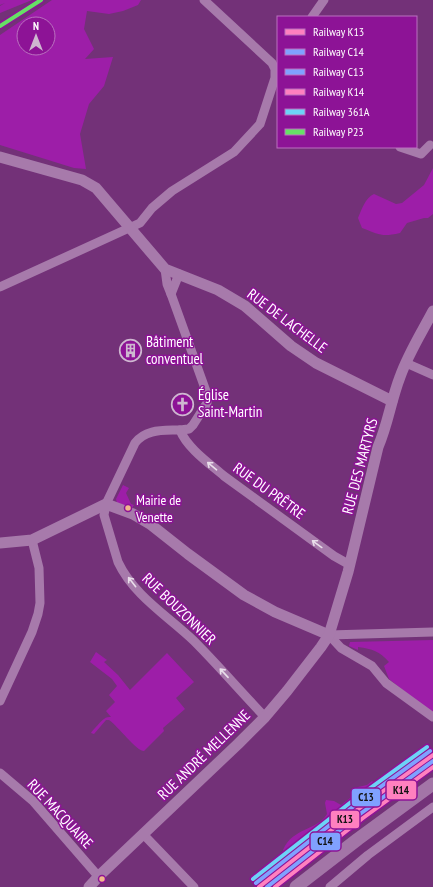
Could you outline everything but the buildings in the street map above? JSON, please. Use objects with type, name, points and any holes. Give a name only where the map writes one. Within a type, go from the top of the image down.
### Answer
[{"type":"main road","points":[[296,887],[358,838],[433,784]]},
{"type":"street","points":[[0,287],[140,224],[152,208],[172,191],[234,152],[260,124],[275,78],[275,62],[204,0]]},
{"type":"street","points":[[313,16],[323,0]]},
{"type":"street","points":[[403,148],[421,154],[430,144]]},
{"type":"street","points":[[0,157],[82,180],[96,188],[164,267],[167,284],[207,394],[207,403],[189,429],[153,431],[138,438],[106,504],[32,540],[0,544]]},
{"type":"street","name":"RUE DE LACHELLE","points":[[164,267],[218,290],[245,306],[291,346],[316,363],[392,401]]},
{"type":"street","points":[[171,294],[179,274]]},
{"type":"street","name":"RUE DES MARTYRS","points":[[329,635],[350,565],[378,447],[384,434],[400,375],[433,311]]},
{"type":"street","points":[[406,363],[433,375]]},
{"type":"street","name":"RUE DU PRÊTRE","points":[[180,430],[183,439],[210,464],[334,556],[350,565]]},
{"type":"street","points":[[106,504],[133,514],[150,524],[244,595],[275,612],[329,635],[341,648],[372,666],[386,683],[433,717]]},
{"type":"street","name":"RUE BOUZONNIER","points":[[106,504],[104,515],[118,562],[122,569],[148,602],[193,640],[265,717]]},
{"type":"street","points":[[0,701],[32,632],[40,604],[39,568],[32,540]]},
{"type":"street","points":[[329,635],[433,632]]},
{"type":"street","name":"RUE ANDRÉ MELLENNE","points":[[89,887],[98,876],[265,717],[295,681],[329,635]]},
{"type":"street","name":"RUE MACQUAIRE","points":[[0,773],[34,801],[98,876]]},
{"type":"street","points":[[330,887],[368,855],[433,807]]},
{"type":"street","points":[[143,834],[194,887]]},
{"type":"shaded area","points":[[0,0],[32,0],[0,13],[0,6],[5,3],[0,5]]},
{"type":"shaded area","points":[[52,0],[141,0],[138,5],[123,11],[109,14],[87,11],[84,29],[94,49],[85,59],[113,57],[104,86],[89,104],[80,134],[86,169],[74,168],[0,145],[0,35],[16,24],[16,56],[56,56],[56,16],[28,16]]},
{"type":"shaded area","points":[[433,168],[433,214],[428,218],[407,223],[400,233],[381,235],[362,228],[358,218],[368,198],[374,194],[396,204],[402,203],[424,185]]},
{"type":"shaded area","points":[[123,485],[129,488],[126,493],[131,504],[134,505],[132,508],[117,503],[116,499]]},
{"type":"shaded area","points":[[433,640],[433,714],[389,679],[384,666],[389,662],[382,655],[372,650],[358,647],[358,650],[349,646],[350,642]]},
{"type":"shaded area","points":[[96,652],[107,660],[104,662],[118,675],[130,690],[167,653],[194,682],[176,698],[185,709],[163,728],[164,731],[144,751],[136,747],[109,720],[106,720],[94,734],[91,733],[103,720],[107,717],[111,717],[106,711],[115,702],[109,695],[117,686],[112,679],[90,662]]},
{"type":"shaded area","points":[[372,781],[374,783],[373,787],[339,811],[288,855],[283,850],[293,837],[317,824],[323,819],[327,814],[325,803],[326,800],[334,801],[341,805],[354,795],[355,790],[358,787],[367,785]]},
{"type":"rail line","name":"P23","points":[[0,26],[41,0]]},
{"type":"rail line","name":"361A","points":[[253,879],[351,802],[427,747]]},
{"type":"rail line","name":"C13","points":[[256,883],[354,806],[430,751]]},
{"type":"rail line","name":"K13","points":[[259,887],[357,810],[433,755]]},
{"type":"rail line","name":"C14","points":[[267,887],[360,814],[433,761]]},
{"type":"rail line","name":"K14","points":[[275,887],[363,818],[433,767]]},
{"type":"place","name":"Bâtiment conventuel","points":[[131,351]]},
{"type":"place","name":"Église Saint-Martin","points":[[182,404]]},
{"type":"place","name":"Mairie de Venette","points":[[128,508]]}]
